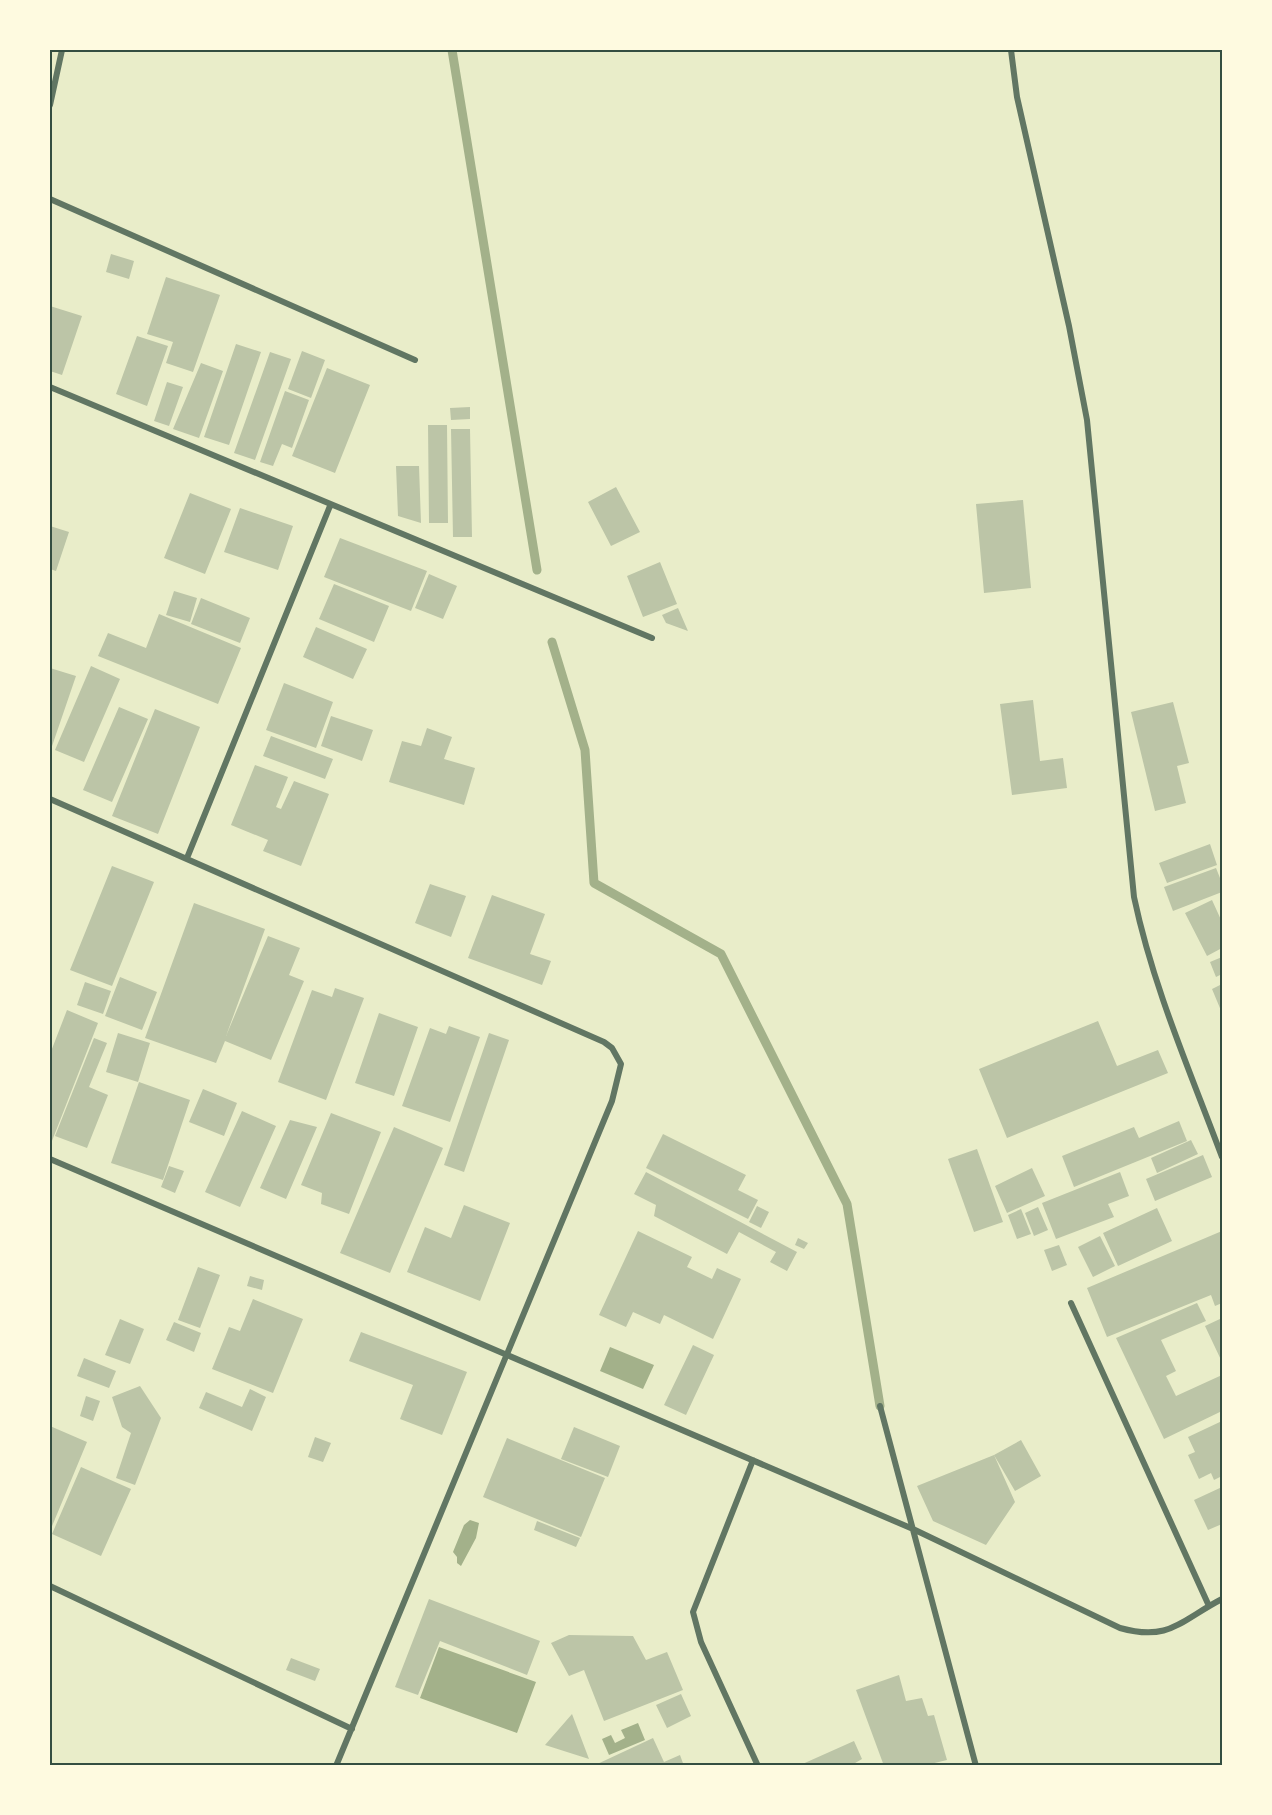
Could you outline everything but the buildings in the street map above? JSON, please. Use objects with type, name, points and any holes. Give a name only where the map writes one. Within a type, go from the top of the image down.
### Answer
[{"type":"street","points":[[50,105],[62,50]]},
{"type":"street","points":[[1011,50],[1017,97],[1069,326],[1086,420],[1134,897],[1144,945],[1157,987],[1222,1157]]},
{"type":"street","points":[[50,199],[415,360]]},
{"type":"street","points":[[50,387],[330,506],[652,638]]},
{"type":"street","points":[[188,858],[330,506]]},
{"type":"street","points":[[50,799],[603,1042],[619,1057],[620,1076],[612,1101],[336,1766]]},
{"type":"street","points":[[50,1159],[913,1529],[1120,1628],[1139,1634],[1169,1631],[1222,1599]]},
{"type":"street","points":[[1071,1303],[1209,1606]]},
{"type":"street","points":[[880,1406],[976,1766]]},
{"type":"street","points":[[753,1460],[693,1612],[705,1651],[758,1766]]},
{"type":"street","points":[[50,1586],[352,1730]]},
{"type":"shaded area","points":[[610,1347],[654,1365],[643,1389],[600,1371]]},
{"type":"shaded area","points":[[470,1520],[479,1523],[476,1538],[461,1566],[457,1563],[457,1557],[453,1552],[464,1525]]},
{"type":"shaded area","points":[[439,1647],[536,1682],[517,1733],[420,1698]]},
{"type":"shaded area","points":[[638,1723],[645,1740],[609,1755],[602,1739],[611,1735],[615,1743],[625,1738],[621,1730]]},
{"type":"waterway","points":[[452,50],[537,570]]},
{"type":"waterway","points":[[552,642],[585,750],[594,883],[721,954],[847,1204],[880,1406]]}]
